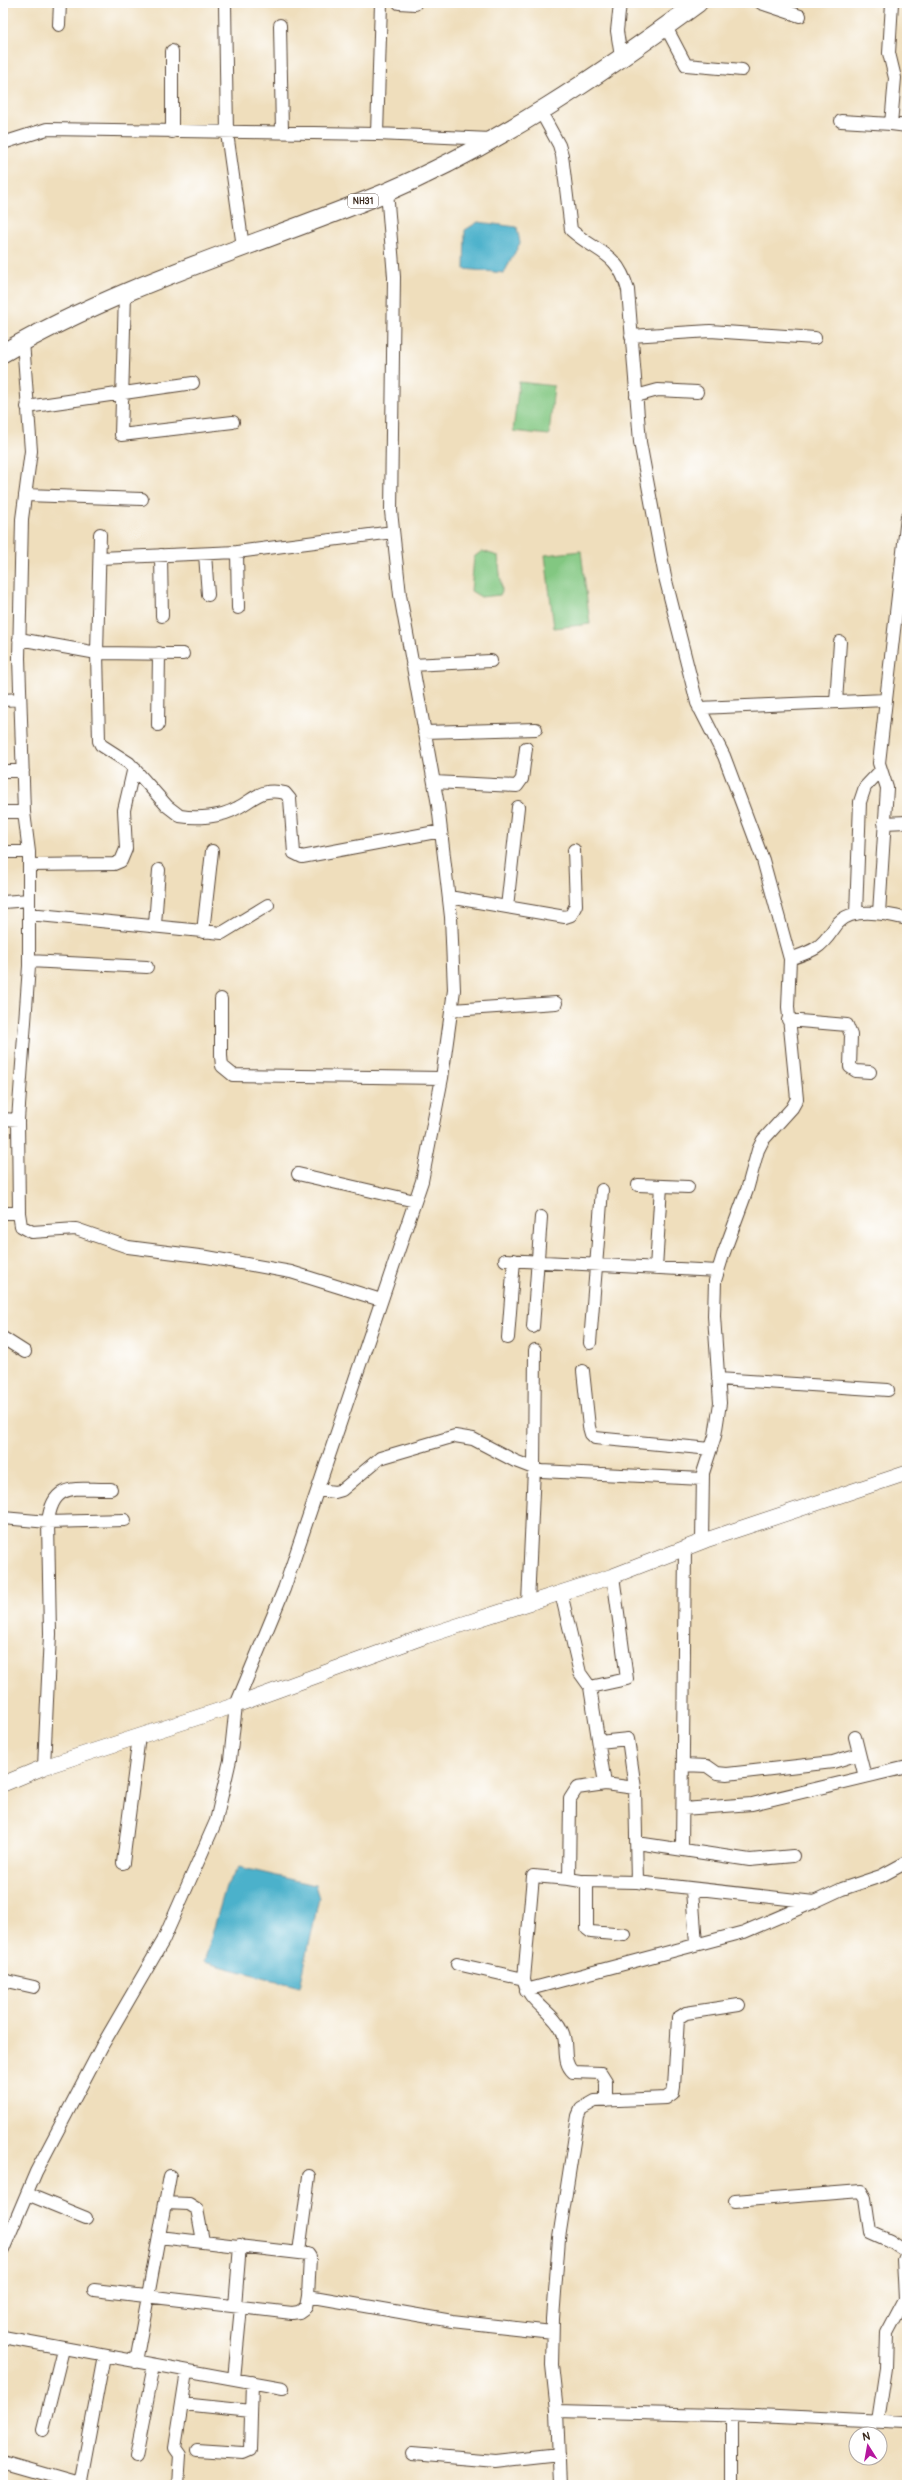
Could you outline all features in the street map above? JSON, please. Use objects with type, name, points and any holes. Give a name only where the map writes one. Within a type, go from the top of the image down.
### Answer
[{"type":"highway","name":"NH31","points":[[3,353],[23,341],[125,294],[387,191],[494,139],[541,112],[666,27],[698,3]]},
{"type":"main road","points":[[3,1784],[44,1767],[236,1705],[426,1636],[613,1576],[702,1541],[907,1473]]},
{"type":"street","points":[[59,25],[60,3]]},
{"type":"street","points":[[225,3],[227,133],[243,247]]},
{"type":"street","points":[[377,134],[381,3]]},
{"type":"street","points":[[399,3],[415,4]]},
{"type":"street","points":[[620,3],[617,31],[621,57]]},
{"type":"street","points":[[761,3],[800,16]]},
{"type":"street","points":[[891,124],[901,78],[889,53],[892,3]]},
{"type":"street","points":[[280,25],[282,132]]},
{"type":"street","points":[[666,27],[686,65],[742,70]]},
{"type":"street","points":[[172,51],[172,132]]},
{"type":"street","points":[[541,112],[559,145],[562,155],[571,230],[614,260],[621,269],[628,290],[640,442],[665,577],[699,708],[724,756],[763,860],[790,959],[788,1020],[798,1088],[797,1099],[792,1108],[763,1140],[758,1150],[748,1190],[718,1271],[714,1316],[718,1379],[718,1421],[702,1479],[702,1541]]},
{"type":"street","points":[[841,121],[907,126]]},
{"type":"street","points":[[3,143],[47,129],[227,133],[282,132],[377,134],[494,139]]},
{"type":"street","points":[[3,2250],[27,2194],[102,2046],[163,1941],[216,1821],[230,1760],[236,1705],[284,1589],[422,1181],[442,1078],[454,990],[449,897],[434,782],[400,595],[393,532],[391,392],[394,277],[387,191]]},
{"type":"street","points":[[125,294],[121,392],[121,435],[233,422]]},
{"type":"street","points":[[631,336],[710,331],[815,338]]},
{"type":"street","points":[[23,341],[26,407],[31,451],[22,519],[19,639],[24,812],[29,852],[29,961],[18,1120],[19,1213],[21,1226],[32,1232],[76,1229],[128,1247],[207,1257],[291,1272],[381,1300]]},
{"type":"street","points":[[26,407],[121,392],[193,383]]},
{"type":"street","points":[[636,396],[658,390],[698,392]]},
{"type":"street","points":[[25,495],[142,499]]},
{"type":"street","points":[[879,913],[886,782],[879,763],[904,565],[907,517]]},
{"type":"street","points":[[100,558],[237,552],[393,532]]},
{"type":"street","points":[[100,534],[97,653],[99,741],[101,745],[134,767],[167,806],[180,816],[222,814],[238,808],[257,795],[285,793],[290,799],[294,853],[302,857],[441,831]]},
{"type":"street","points":[[237,552],[238,608]]},
{"type":"street","points":[[205,554],[208,595]]},
{"type":"street","points":[[161,555],[162,616]]},
{"type":"street","points":[[19,639],[97,653],[183,654]]},
{"type":"street","points":[[836,702],[840,642]]},
{"type":"street","points":[[158,726],[159,653]]},
{"type":"street","points":[[412,665],[490,661]]},
{"type":"street","points":[[3,700],[20,699]]},
{"type":"street","points":[[699,708],[886,700]]},
{"type":"street","points":[[424,732],[536,729]]},
{"type":"street","points":[[434,782],[516,786],[522,779],[526,748]]},
{"type":"street","points":[[29,865],[114,864],[120,861],[126,849],[124,810],[134,767]]},
{"type":"street","points":[[856,914],[860,802],[865,787],[881,770]]},
{"type":"street","points":[[3,772],[23,771]]},
{"type":"street","points":[[507,907],[518,807]]},
{"type":"street","points":[[3,812],[24,812]]},
{"type":"street","points":[[884,823],[907,822]]},
{"type":"street","points":[[449,897],[565,917],[571,915],[576,905],[574,850]]},
{"type":"street","points":[[202,932],[212,851]]},
{"type":"street","points":[[3,852],[29,852]]},
{"type":"street","points":[[155,925],[159,870]]},
{"type":"street","points":[[3,902],[29,900]]},
{"type":"street","points":[[29,914],[155,925],[202,932],[222,933],[230,930],[268,905]]},
{"type":"street","points":[[790,959],[816,948],[824,942],[839,922],[856,914],[879,913],[907,919]]},
{"type":"street","points":[[29,961],[147,967]]},
{"type":"street","points":[[221,1000],[222,1066],[233,1075],[442,1078]]},
{"type":"street","points":[[452,1010],[556,1003]]},
{"type":"street","points":[[788,1020],[847,1025],[851,1035],[850,1067],[856,1071],[870,1072]]},
{"type":"street","points":[[3,1119],[18,1120]]},
{"type":"street","points":[[298,1174],[415,1201]]},
{"type":"street","points":[[638,1185],[688,1187]]},
{"type":"street","points":[[656,1268],[661,1186]]},
{"type":"street","points":[[590,1343],[602,1190]]},
{"type":"street","points":[[3,1213],[19,1213]]},
{"type":"street","points":[[533,1327],[541,1217]]},
{"type":"street","points":[[508,1338],[509,1260],[718,1271]]},
{"type":"street","points":[[3,1338],[25,1352]]},
{"type":"street","points":[[528,1603],[534,1469],[535,1350]]},
{"type":"street","points":[[583,1371],[589,1427],[591,1434],[595,1438],[711,1449]]},
{"type":"street","points":[[718,1379],[888,1390]]},
{"type":"street","points":[[318,1490],[335,1492],[342,1490],[380,1458],[455,1436],[473,1439],[515,1461],[541,1471],[702,1479]]},
{"type":"street","points":[[44,1767],[50,1634],[48,1522],[53,1500],[62,1492],[111,1489]]},
{"type":"street","points":[[3,1518],[48,1522],[125,1520]]},
{"type":"street","points":[[682,1848],[685,1548]]},
{"type":"street","points":[[590,1687],[627,1679],[613,1576]]},
{"type":"street","points":[[561,1593],[580,1673],[590,1687],[605,1784]]},
{"type":"street","points":[[123,1863],[139,1736]]},
{"type":"street","points":[[855,1737],[865,1778]]},
{"type":"street","points":[[599,1742],[628,1739],[635,1788],[637,1882]]},
{"type":"street","points":[[683,1764],[707,1766],[717,1773],[727,1774],[833,1762],[859,1754]]},
{"type":"street","points":[[683,1809],[752,1804],[907,1767]]},
{"type":"street","points":[[569,1879],[570,1799],[577,1788],[605,1784],[635,1788]]},
{"type":"street","points":[[637,1843],[682,1848],[750,1860],[793,1856]]},
{"type":"street","points":[[457,1964],[525,1984],[744,1932],[814,1902],[842,1888],[881,1876],[907,1862]]},
{"type":"street","points":[[606,2101],[604,2076],[597,2072],[573,2072],[568,2068],[562,2031],[525,1984],[533,1876],[585,1881],[637,1882],[692,1890],[814,1902]]},
{"type":"street","points":[[585,1881],[588,1887],[587,1929],[591,1932],[625,1936]]},
{"type":"street","points":[[692,1890],[696,1944]]},
{"type":"street","points":[[3,1980],[34,1987]]},
{"type":"street","points":[[560,2485],[557,2411],[552,2365],[552,2332],[558,2238],[578,2116],[581,2109],[587,2104],[595,2101],[666,2098],[670,2096],[674,2087],[678,2018],[686,2013],[740,2005]]},
{"type":"street","points":[[136,2362],[170,2176]]},
{"type":"street","points":[[299,2252],[309,2176]]},
{"type":"street","points":[[735,2201],[861,2192],[865,2198],[870,2232],[890,2241],[906,2251],[903,2260],[905,2300],[888,2328],[886,2368],[878,2421]]},
{"type":"street","points":[[27,2194],[86,2218]]},
{"type":"street","points":[[165,2203],[189,2204],[197,2210],[203,2241]]},
{"type":"street","points":[[94,2290],[299,2312],[306,2307],[310,2257],[308,2254],[240,2245],[158,2237]]},
{"type":"street","points":[[234,2379],[240,2245]]},
{"type":"street","points":[[308,2296],[452,2321],[552,2332]]},
{"type":"street","points":[[3,2337],[283,2388]]},
{"type":"street","points":[[43,2430],[63,2349]]},
{"type":"street","points":[[3,2462],[80,2484],[104,2356]]},
{"type":"street","points":[[136,2457],[154,2365]]},
{"type":"street","points":[[178,2485],[180,2455],[175,2448],[187,2371]]},
{"type":"street","points":[[197,2450],[243,2453],[250,2450],[252,2382]]},
{"type":"street","points":[[182,2404],[251,2411]]},
{"type":"street","points":[[557,2411],[732,2415],[907,2423]]},
{"type":"street","points":[[732,2415],[732,2485]]},
{"type":"street","points":[[412,2454],[495,2461],[559,2454]]},
{"type":"green space","points":[[519,382],[554,386],[549,435],[513,431]]},
{"type":"green space","points":[[482,551],[498,556],[502,591],[500,595],[481,597],[471,591],[474,557]]},
{"type":"green space","points":[[581,551],[590,624],[554,628],[545,555]]},
{"type":"water","points":[[478,222],[517,227],[520,243],[504,273],[464,269],[465,230]]},
{"type":"water","points":[[239,1867],[315,1885],[319,1898],[300,1987],[204,1962],[226,1886]]}]
